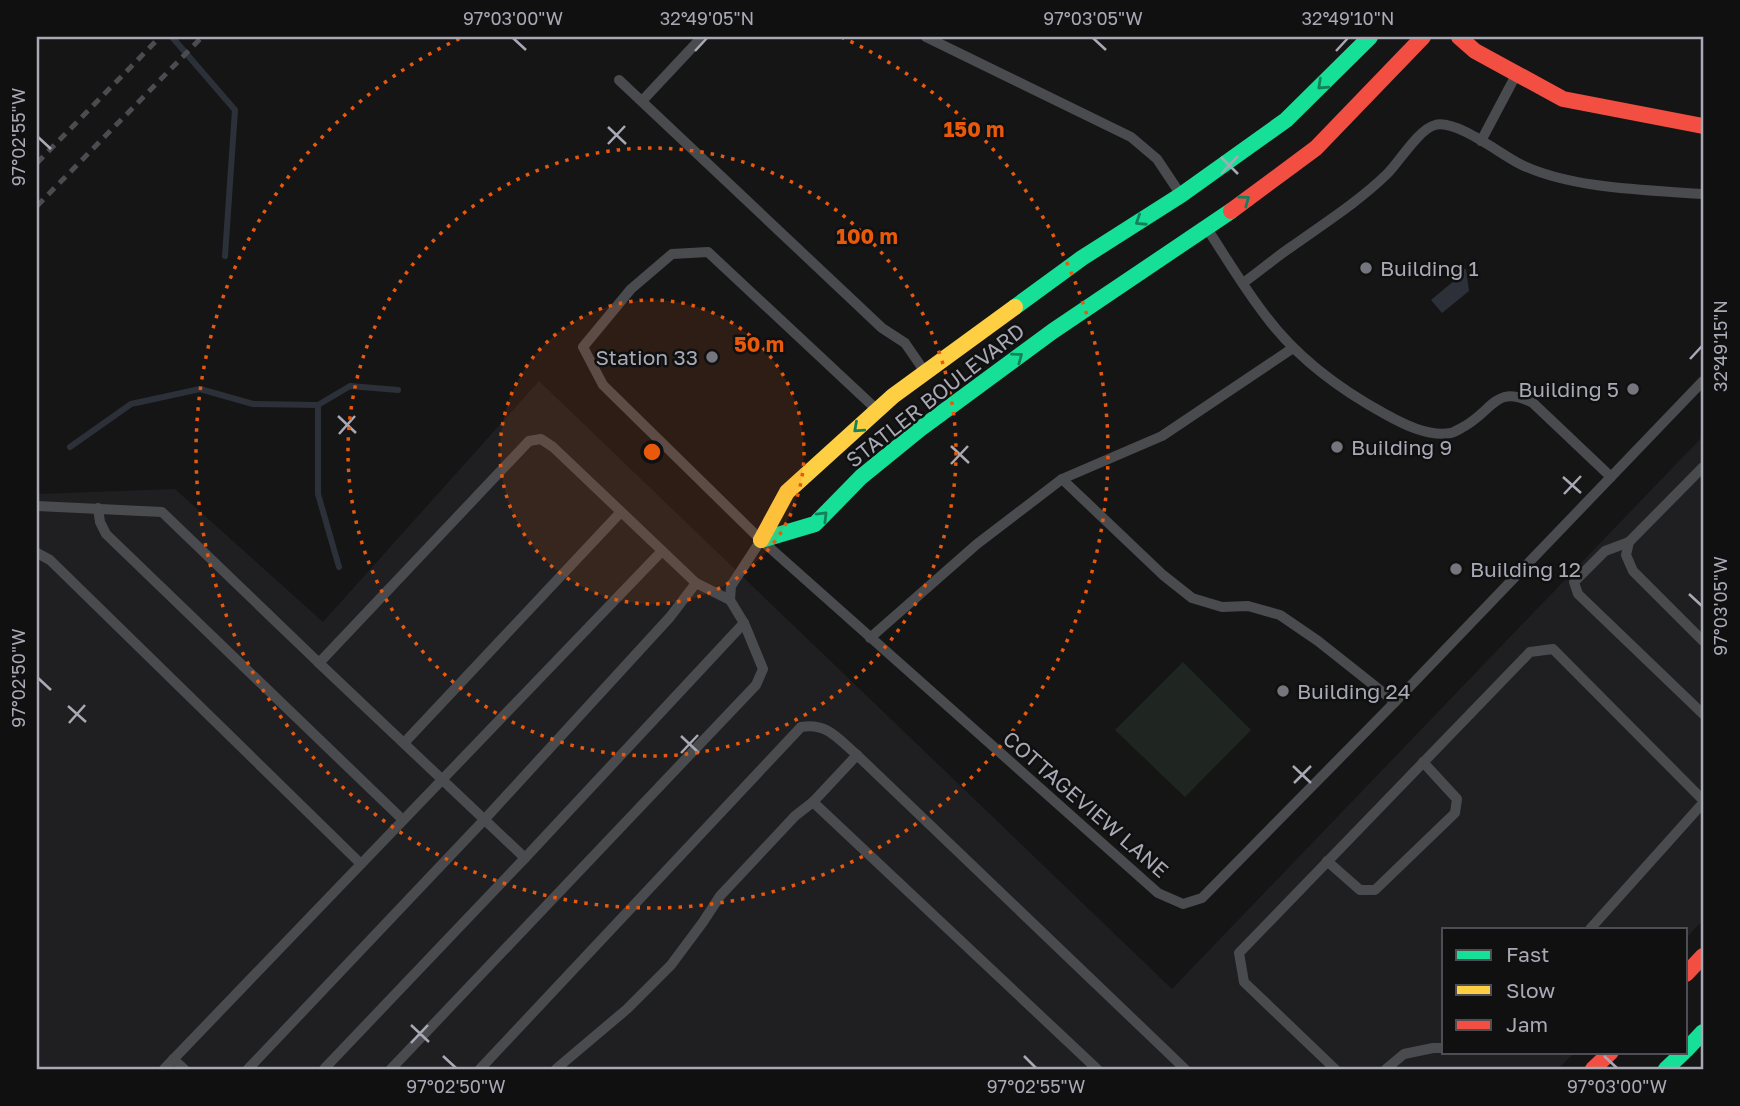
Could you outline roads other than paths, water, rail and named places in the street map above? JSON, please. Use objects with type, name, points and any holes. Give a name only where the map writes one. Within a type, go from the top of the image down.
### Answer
[{"type":"street","name":"STATLER BOULEVARD","points":[[761,540],[787,492],[878,410],[1082,258],[1181,195],[1286,120],[1370,37]]},
{"type":"street","name":"STATLER BOULEVARD","points":[[761,540],[815,524],[862,477],[920,429],[1073,316],[1207,228],[1316,148],[1423,37]]},
{"type":"street","points":[[1459,37],[1475,51],[1563,99],[1703,126]]},
{"type":"street","points":[[1181,195],[1207,228]]},
{"type":"street","points":[[1688,972],[1703,956]]},
{"type":"street","points":[[1688,1048],[1703,1032]]},
{"type":"street","points":[[1594,1069],[1609,1054]]},
{"type":"street","points":[[1666,1069],[1682,1054]]},
{"type":"lane","points":[[642,101],[702,37]]},
{"type":"lane","points":[[926,37],[1131,137],[1157,159],[1181,195]]},
{"type":"lane","points":[[1481,141],[1516,75]]},
{"type":"lane","points":[[619,80],[874,320],[905,343],[926,372]]},
{"type":"lane","points":[[1243,283],[1293,245],[1339,216],[1386,175],[1420,135],[1434,125],[1450,125],[1523,166],[1567,179],[1641,190],[1703,194]]},
{"type":"lane","points":[[1207,228],[1266,317],[1293,348],[1316,369],[1372,407],[1407,426],[1452,433],[1471,422],[1505,395],[1518,395],[1534,403],[1611,477]]},
{"type":"lane","name":"COTTAGEVIEW LANE","points":[[878,410],[708,252],[672,254],[631,289],[583,346],[603,386],[761,540],[1158,894],[1183,904],[1202,898],[1395,702],[1703,381]]},
{"type":"lane","points":[[870,638],[976,544],[1062,478],[1162,436],[1293,348]]},
{"type":"lane","points":[[319,663],[529,441],[541,439],[553,447],[696,583],[730,600],[744,623],[763,669],[756,685],[391,1069]]},
{"type":"lane","points":[[1703,467],[1629,542],[1605,551],[1574,582],[1578,594],[1703,714]]},
{"type":"lane","points":[[1062,478],[1163,576],[1192,598],[1222,607],[1248,607],[1280,615],[1318,641],[1395,702]]},
{"type":"lane","points":[[37,506],[162,512],[525,858]]},
{"type":"lane","points":[[98,508],[100,522],[106,534],[403,820]]},
{"type":"lane","points":[[404,743],[620,513]]},
{"type":"lane","points":[[730,600],[731,586],[761,540]]},
{"type":"lane","points":[[1629,542],[1626,555],[1633,571],[1703,641]]},
{"type":"lane","points":[[164,1069],[661,552]]},
{"type":"lane","points":[[37,553],[50,560],[361,864]]},
{"type":"lane","points":[[248,1069],[484,820],[670,617],[696,583]]},
{"type":"lane","points":[[324,1069],[744,623]]},
{"type":"lane","points":[[1335,1069],[1244,982],[1238,953],[1530,652],[1553,649],[1703,802],[1591,928]]},
{"type":"lane","points":[[480,1069],[801,727],[813,725],[823,727],[857,755],[1185,1069]]},
{"type":"lane","points":[[556,1069],[627,1009],[671,965],[720,896],[857,755]]},
{"type":"lane","points":[[1327,861],[1360,890],[1375,890],[1455,813],[1457,799],[1423,762]]},
{"type":"lane","points":[[813,802],[1097,1069]]},
{"type":"lane","points":[[1386,1069],[1404,1054],[1442,1048]]},
{"type":"lane","points":[[173,1059],[184,1069]]},
{"type":"waterway","points":[[172,37],[235,110],[225,256]]},
{"type":"waterway","points":[[70,447],[131,404],[200,389],[253,404],[318,405],[350,386],[398,390]]},
{"type":"waterway","points":[[318,405],[318,494],[339,567]]},
{"type":"railway","points":[[37,163],[160,37]]},
{"type":"railway","points":[[37,206],[202,37]]},
{"type":"place","name":"Building 1","points":[[1366,268]]},
{"type":"place","name":"Station 33","points":[[712,357]]},
{"type":"place","name":"Building 5","points":[[1633,389]]},
{"type":"place","name":"Building 9","points":[[1337,447]]},
{"type":"place","name":"Building 12","points":[[1456,569]]},
{"type":"place","name":"Building 24","points":[[1283,691]]}]
